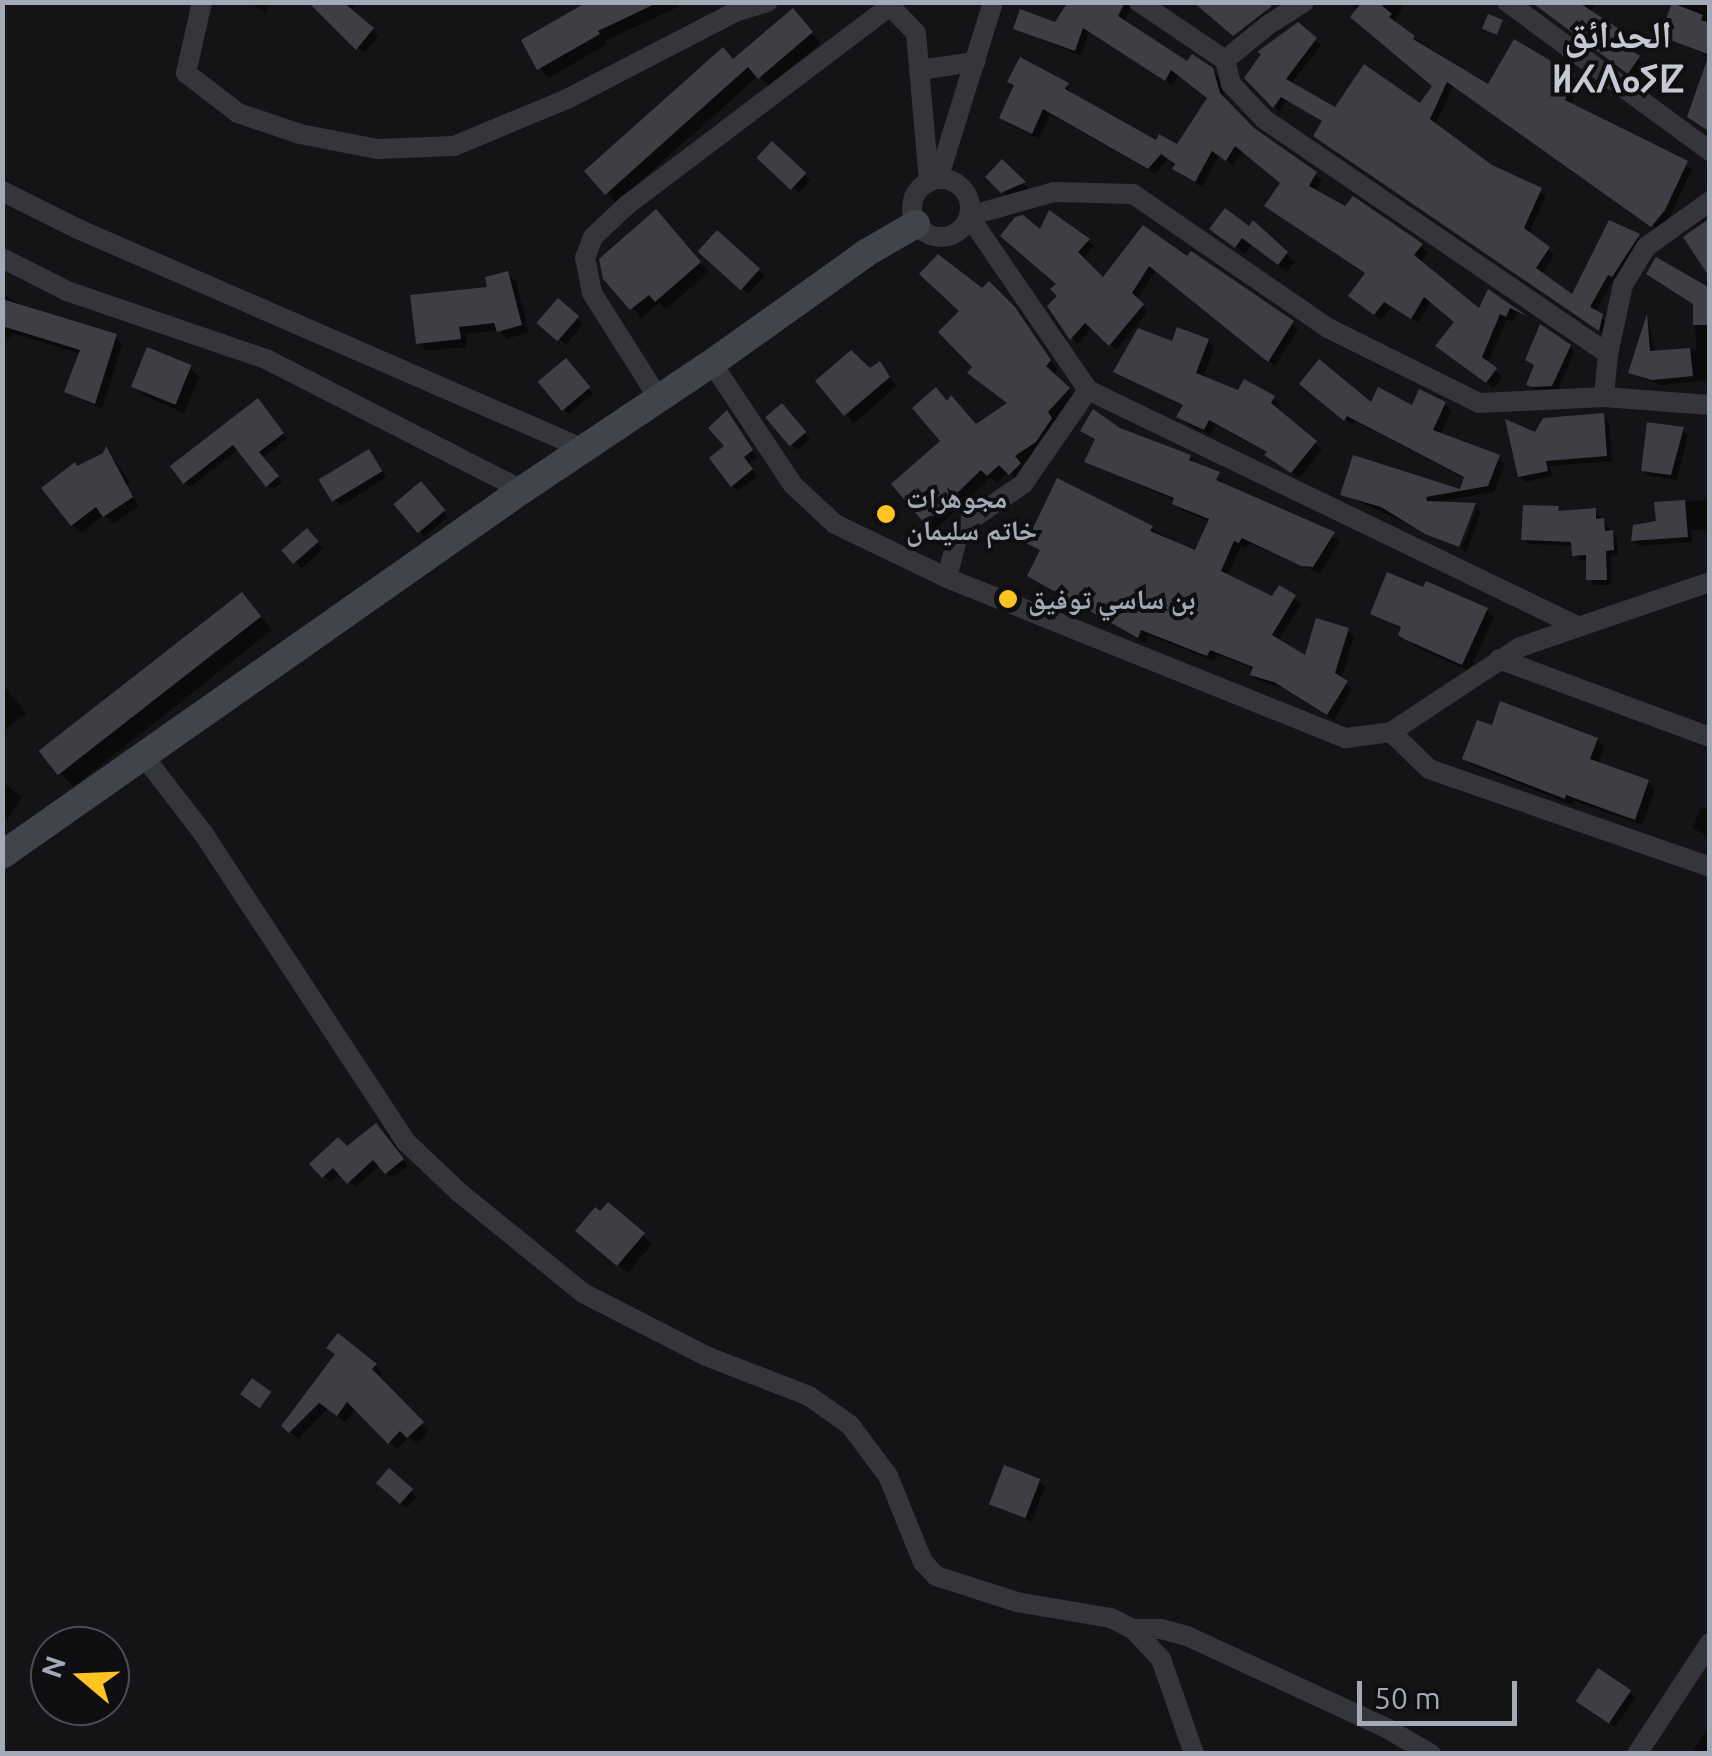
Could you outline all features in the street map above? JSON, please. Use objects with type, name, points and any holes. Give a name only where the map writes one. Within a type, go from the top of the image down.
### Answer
[{"type":"street","points":[[203,5],[186,73],[238,113],[300,134],[378,149],[454,146],[567,99],[735,12],[768,2]]},
{"type":"street","points":[[994,2],[933,180],[915,196],[916,224],[931,236],[950,236],[969,216],[1054,192],[1132,194],[1328,328],[1478,404],[1604,397],[1710,405]]},
{"type":"street","points":[[1139,2],[1225,60],[1231,84],[1264,119],[1608,354]]},
{"type":"street","points":[[1225,60],[1304,2]]},
{"type":"street","points":[[1507,2],[1710,151]]},
{"type":"street","points":[[659,399],[592,294],[585,258],[594,238],[627,206],[889,4],[916,33],[933,180]]},
{"type":"street","points":[[919,70],[975,62]]},
{"type":"street","points":[[933,180],[960,186],[969,200],[969,216],[1088,390],[1578,626]]},
{"type":"street","points":[[2,191],[78,230],[584,449]]},
{"type":"street","points":[[1604,397],[1608,354],[1623,286],[1646,246],[1710,200]]},
{"type":"street","points":[[2,855],[522,490],[712,364],[866,253],[916,224]]},
{"type":"street","points":[[2,258],[68,291],[266,359],[522,490]]},
{"type":"street","points":[[712,364],[793,485],[835,524],[947,578],[1346,738],[1391,732],[1499,659],[1578,626],[1710,582]]},
{"type":"street","points":[[947,578],[960,528],[1023,484],[1088,390]]},
{"type":"street","points":[[1499,659],[1710,738]]},
{"type":"street","points":[[1391,732],[1429,769],[1710,866]]},
{"type":"street","points":[[145,758],[266,926],[405,1141],[460,1193],[583,1294],[706,1356],[810,1396],[850,1425],[888,1476],[923,1562],[936,1576],[1018,1602],[1111,1618],[1133,1629],[1161,1659],[1194,1754]]},
{"type":"street","points":[[1133,1629],[1147,1627],[1187,1636],[1388,1728],[1431,1754]]},
{"type":"street","points":[[1637,1754],[1710,1643]]},
{"type":"building","points":[[308,2],[343,2],[374,28],[356,50]]},
{"type":"building","points":[[587,2],[659,2],[598,31],[600,34],[537,70],[521,40]]},
{"type":"building","points":[[1068,2],[1125,2],[1118,16],[1187,61],[1192,54],[1213,68],[1220,93],[1254,128],[1317,172],[1309,186],[1345,206],[1353,196],[1423,244],[1414,255],[1479,308],[1488,289],[1527,316],[1510,308],[1506,317],[1500,314],[1482,357],[1497,368],[1486,383],[1435,346],[1454,322],[1424,297],[1411,319],[1384,302],[1374,315],[1348,296],[1365,273],[1264,206],[1280,183],[1235,146],[1226,161],[1212,151],[1195,182],[1172,169],[1175,164],[1161,154],[1148,169],[1043,109],[1032,134],[999,118],[1014,85],[1007,82],[1020,57],[1069,83],[1065,89],[1156,140],[1159,134],[1177,144],[1207,98],[1171,70],[1165,81],[1083,28],[1075,51],[1013,29],[1020,9],[1055,22]]},
{"type":"building","points":[[1193,2],[1266,2],[1272,6],[1233,36]]},
{"type":"building","points":[[1362,2],[1378,2],[1392,14],[1389,17],[1415,36],[1413,39],[1488,84],[1514,39],[1575,75],[1565,100],[1688,161],[1665,210],[1651,227],[1447,82],[1430,119],[1492,165],[1542,188],[1524,228],[1550,247],[1536,268],[1572,294],[1609,220],[1640,234],[1612,277],[1608,275],[1590,307],[1603,314],[1599,331],[1313,136],[1322,121],[1281,97],[1273,108],[1244,78],[1261,54],[1257,52],[1298,22],[1317,38],[1286,79],[1335,107],[1364,64],[1420,103],[1432,86],[1350,17]]},
{"type":"building","points":[[1531,2],[1578,2],[1619,29],[1613,39],[1640,56],[1628,74]]},
{"type":"building","points":[[1672,3],[1703,15],[1701,20],[1710,23],[1710,55],[1660,36]]},
{"type":"building","points":[[793,8],[813,32],[758,79],[748,67],[605,195],[584,171],[723,47],[733,59]]},
{"type":"building","points":[[1488,14],[1503,20],[1497,35],[1482,29]]},
{"type":"building","points":[[1710,60],[1710,132],[1687,117]]},
{"type":"building","points":[[772,141],[806,173],[791,190],[756,158]]},
{"type":"building","points":[[1002,159],[1026,182],[1001,193],[985,177]]},
{"type":"building","points":[[1225,208],[1249,226],[1253,220],[1288,252],[1278,265],[1242,238],[1235,248],[1209,229]]},
{"type":"building","points":[[656,209],[701,262],[655,302],[649,295],[630,310],[603,279],[599,259]]},
{"type":"building","points":[[1049,210],[1090,239],[1078,252],[1103,277],[1143,225],[1187,256],[1191,251],[1294,321],[1268,362],[1149,266],[1132,293],[1144,304],[1109,346],[1085,323],[1070,340],[1047,306],[1057,296],[1050,289],[1056,284],[1000,236],[1015,217],[1023,215],[1040,229]]},
{"type":"building","points":[[1710,218],[1710,278],[1683,237]]},
{"type":"building","points":[[717,230],[760,269],[741,290],[698,252]]},
{"type":"building","points":[[938,254],[982,288],[989,281],[1015,307],[1051,360],[1046,366],[1070,388],[1048,412],[1052,418],[1036,442],[1015,456],[1021,463],[1009,475],[999,465],[987,476],[981,470],[925,524],[891,484],[940,441],[912,408],[936,387],[947,401],[951,395],[976,424],[1007,403],[967,373],[972,367],[938,332],[959,311],[919,274]]},
{"type":"building","points":[[1656,257],[1710,288],[1710,325],[1693,325],[1693,304],[1646,274]]},
{"type":"building","points":[[508,271],[522,325],[497,332],[494,323],[459,327],[461,339],[416,344],[410,295],[487,287],[485,277]]},
{"type":"building","points":[[558,298],[579,316],[557,341],[536,323]]},
{"type":"building","points":[[2,299],[117,334],[95,404],[64,392],[80,350],[2,326]]},
{"type":"building","points":[[1647,314],[1650,351],[1690,348],[1693,376],[1652,380],[1628,373]]},
{"type":"building","points":[[1540,324],[1571,345],[1552,386],[1532,387],[1526,385],[1534,365],[1525,360]]},
{"type":"building","points":[[1177,327],[1209,339],[1196,373],[1238,390],[1244,379],[1275,396],[1271,403],[1317,441],[1291,473],[1264,455],[1267,452],[1209,420],[1204,430],[1176,417],[1183,405],[1113,372],[1138,328],[1172,341]]},
{"type":"building","points":[[147,347],[192,365],[175,405],[131,387]]},
{"type":"building","points":[[851,350],[870,368],[880,361],[890,377],[844,416],[815,381]]},
{"type":"building","points":[[566,358],[590,387],[562,411],[538,382]]},
{"type":"building","points":[[1319,359],[1371,402],[1378,387],[1412,405],[1419,389],[1446,402],[1433,430],[1500,455],[1488,486],[1426,497],[1427,501],[1476,503],[1459,547],[1425,534],[1381,507],[1340,495],[1353,455],[1460,489],[1464,477],[1347,416],[1344,421],[1299,384]]},
{"type":"building","points":[[258,398],[284,433],[259,452],[279,476],[266,487],[233,445],[183,484],[170,466]]},
{"type":"building","points":[[782,403],[806,432],[790,446],[765,417]]},
{"type":"building","points":[[1093,409],[1120,428],[1191,455],[1189,460],[1220,472],[1216,480],[1335,532],[1313,567],[1301,566],[1242,538],[1239,543],[1234,541],[1221,571],[1272,596],[1279,585],[1296,595],[1272,635],[1305,655],[1316,618],[1349,628],[1335,673],[1348,681],[1327,715],[1274,682],[1250,675],[1253,667],[1210,650],[1207,656],[1141,630],[1138,638],[1027,576],[1040,550],[1026,543],[1057,478],[1153,526],[1150,531],[1195,550],[1209,519],[1172,504],[1174,498],[1084,462],[1095,439],[1080,431]]},
{"type":"building","points":[[727,410],[753,450],[744,457],[753,469],[731,487],[709,458],[724,446],[708,428]]},
{"type":"building","points":[[1604,413],[1607,456],[1546,461],[1548,471],[1518,477],[1505,419],[1535,432],[1543,418]]},
{"type":"building","points":[[1647,422],[1684,427],[1671,475],[1641,471]]},
{"type":"building","points":[[106,446],[133,497],[103,517],[96,507],[71,526],[41,488],[75,462],[77,466],[103,453]]},
{"type":"building","points":[[369,449],[382,471],[332,502],[318,479]]},
{"type":"building","points":[[421,481],[445,510],[418,533],[393,504]]},
{"type":"building","points":[[1685,500],[1688,537],[1631,541],[1633,525],[1656,521],[1654,502]]},
{"type":"building","points":[[1523,505],[1559,506],[1558,511],[1596,508],[1596,519],[1604,518],[1605,531],[1613,530],[1614,550],[1606,551],[1607,580],[1586,580],[1586,555],[1572,556],[1571,542],[1521,540]]},
{"type":"building","points":[[307,528],[319,542],[293,564],[281,550]]},
{"type":"building","points":[[1387,572],[1423,587],[1426,581],[1488,608],[1462,665],[1404,639],[1398,635],[1401,627],[1370,614]]},
{"type":"building","points":[[242,592],[261,616],[58,775],[39,751]]},
{"type":"building","points":[[1500,701],[1598,738],[1590,759],[1649,780],[1635,820],[1566,795],[1565,799],[1462,759],[1477,720],[1492,725]]},
{"type":"building","points":[[376,1123],[404,1159],[385,1174],[373,1160],[347,1184],[333,1168],[322,1178],[309,1164],[338,1137],[347,1146]]},
{"type":"building","points":[[608,1202],[645,1233],[617,1266],[575,1231],[595,1207],[600,1211]]},
{"type":"building","points":[[338,1333],[377,1364],[372,1369],[424,1422],[407,1438],[400,1431],[388,1444],[347,1402],[337,1416],[319,1403],[289,1433],[281,1426],[335,1354],[326,1348]]},
{"type":"building","points":[[252,1378],[271,1392],[260,1408],[240,1394]]},
{"type":"building","points":[[1004,1465],[1040,1479],[1025,1518],[989,1504]]},
{"type":"building","points":[[389,1468],[413,1489],[400,1504],[376,1483]]},
{"type":"building","points":[[1598,1668],[1631,1690],[1609,1724],[1576,1701]]},
{"type":"place","name":"مجوهرات خاتم سليمان","points":[[886,514]]},
{"type":"place","name":"بن ساسي توفيق","points":[[1008,599]]},
{"type":"district","name":"الحدائق ⵍⵃⴷⴰⵢⵇ","points":[[1618,56]]}]
